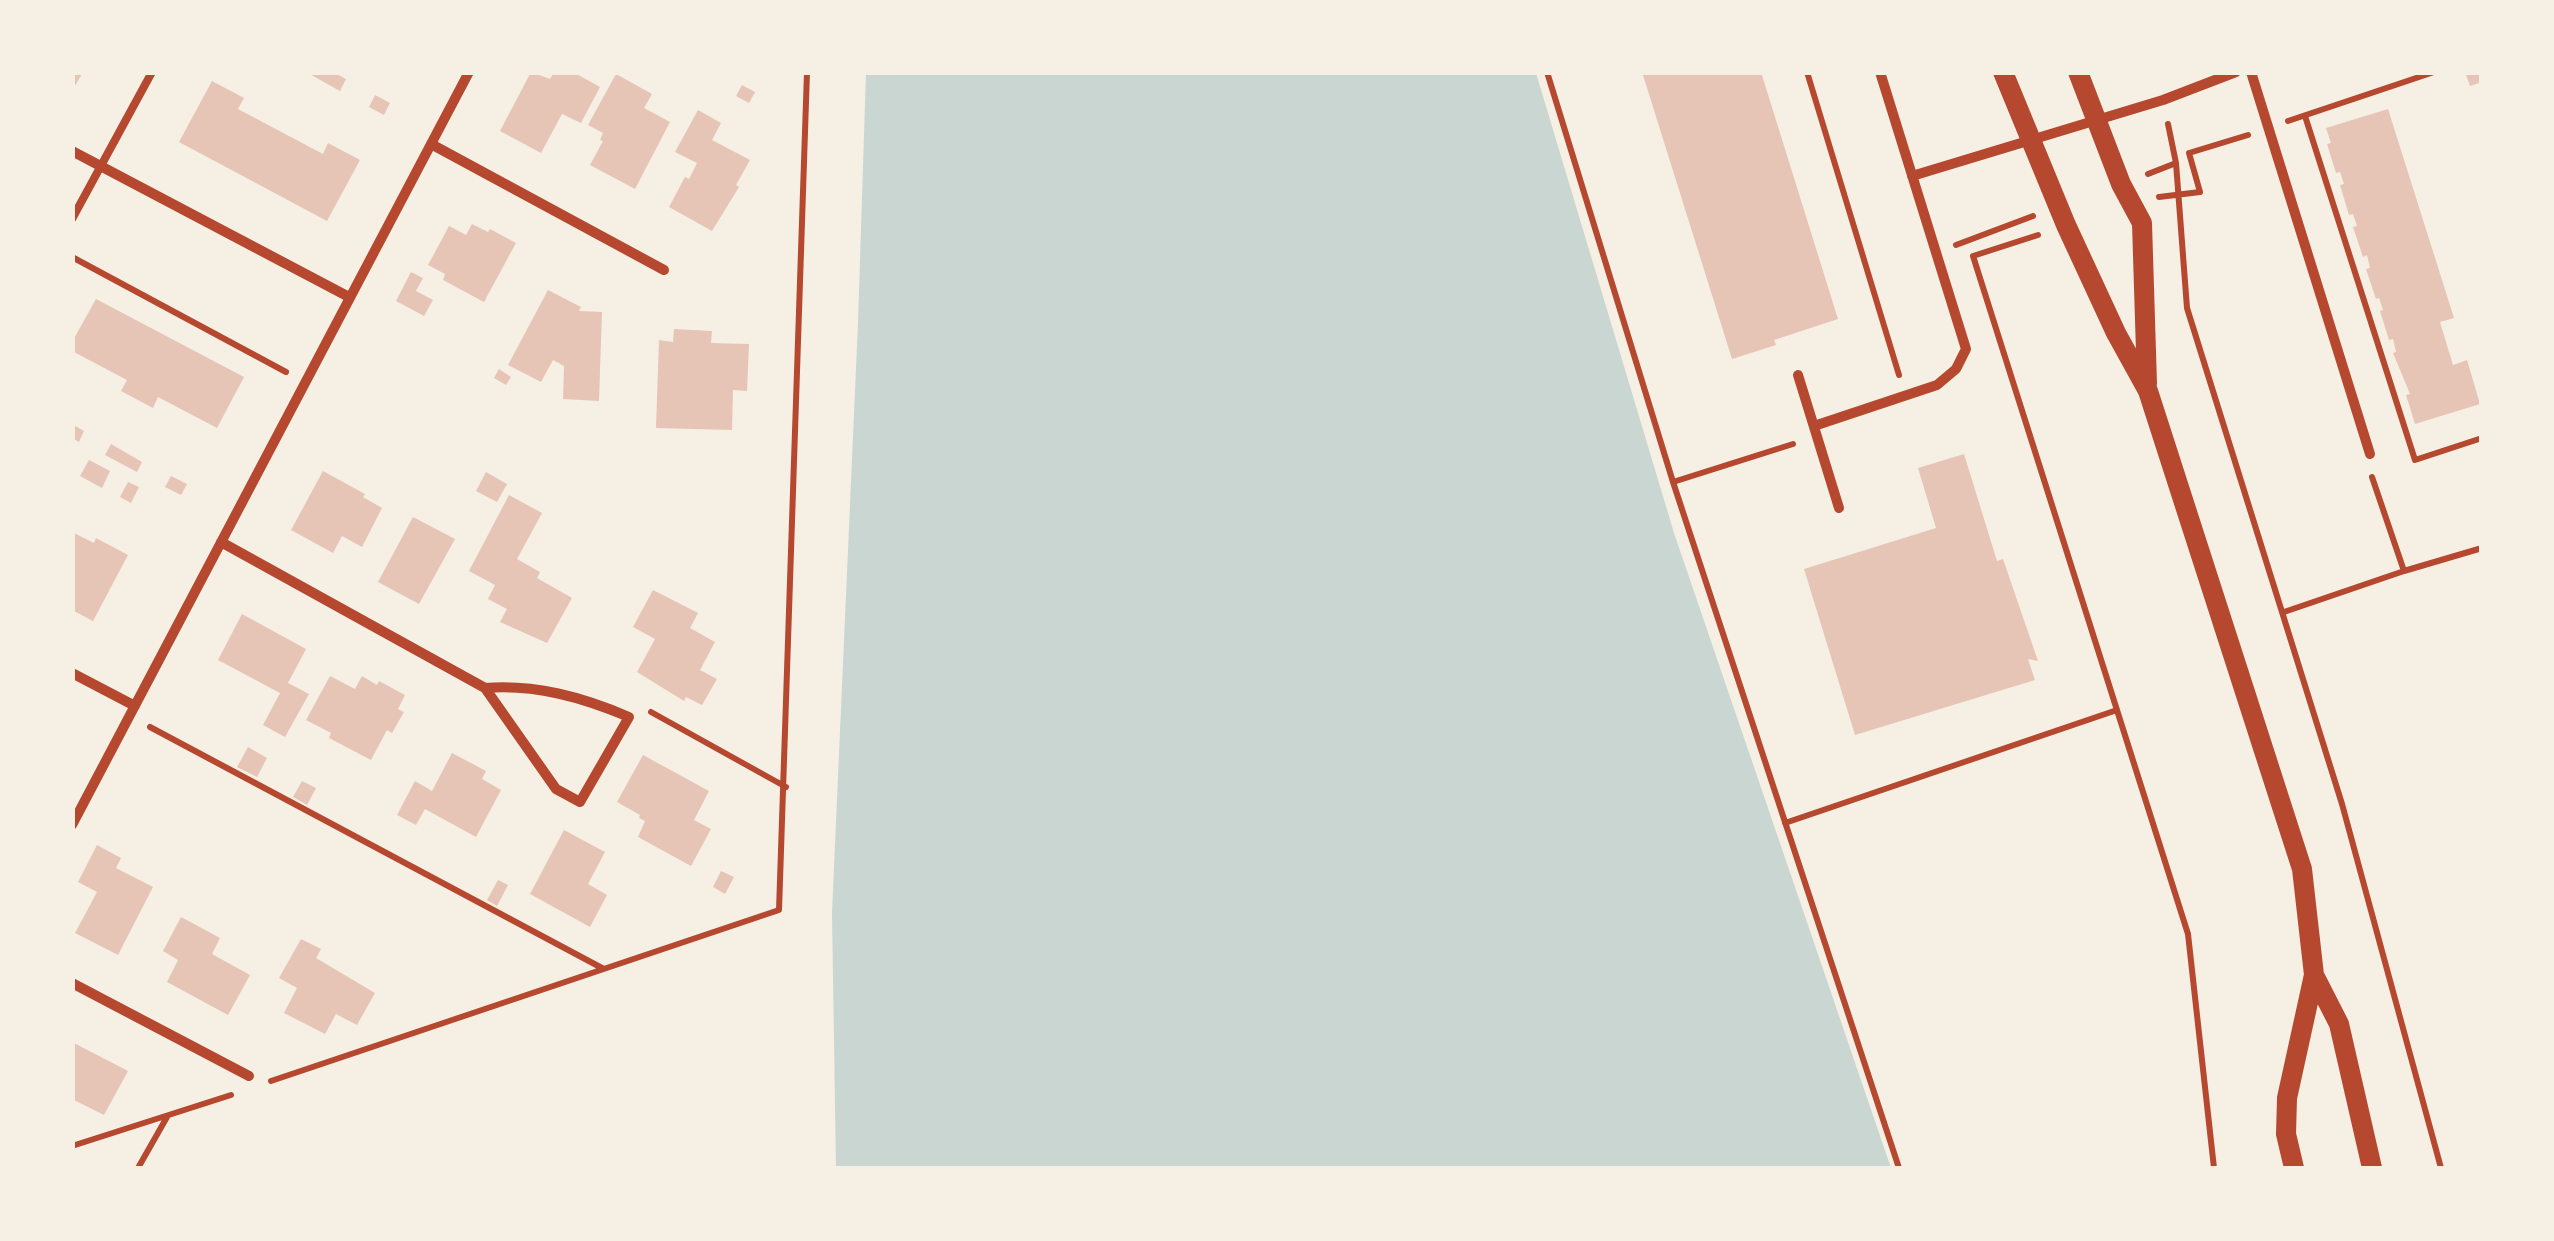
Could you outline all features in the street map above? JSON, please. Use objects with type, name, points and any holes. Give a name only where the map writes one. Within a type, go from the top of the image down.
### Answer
[{"type":"main road","points":[[2004,72],[2066,226],[2148,391],[2302,869],[2314,974],[2287,1098],[2286,1134],[2294,1168]]},
{"type":"main road","points":[[2078,72],[2142,223],[2148,391]]},
{"type":"main road","points":[[2314,974],[2339,1024],[2372,1168]]},
{"type":"street","points":[[72,825],[469,72]]},
{"type":"street","points":[[1816,432],[1937,385],[1956,369],[1966,349],[1880,72]]},
{"type":"street","points":[[1912,176],[2163,100],[2236,72]]},
{"type":"street","points":[[2251,72],[2370,454]]},
{"type":"street","points":[[431,144],[664,270]]},
{"type":"street","points":[[72,150],[349,298]]},
{"type":"street","points":[[1798,375],[1839,508]]},
{"type":"street","points":[[220,542],[484,688],[556,789],[580,802],[629,716],[587,699],[516,686],[484,688]]},
{"type":"street","points":[[72,673],[132,711]]},
{"type":"street","points":[[72,983],[252,1081]]},
{"type":"lane","points":[[72,220],[152,72]]},
{"type":"path","points":[[252,1081],[779,910],[808,72]]},
{"type":"path","points":[[1547,72],[1673,482],[1899,1168]]},
{"type":"path","points":[[1807,72],[1906,396]]},
{"type":"path","points":[[2130,202],[2200,192],[2189,153],[2434,72]]},
{"type":"path","points":[[2163,100],[2176,163],[2188,308],[2342,804],[2441,1168]]},
{"type":"path","points":[[2305,116],[2415,460],[2482,438]]},
{"type":"path","points":[[2066,226],[1973,256],[2188,934],[2214,1168]]},
{"type":"path","points":[[72,257],[305,382]]},
{"type":"path","points":[[1673,482],[1816,432]]},
{"type":"path","points":[[2370,454],[2367,463],[2404,571]]},
{"type":"path","points":[[2284,612],[2482,548]]},
{"type":"path","points":[[629,716],[638,705],[786,787]]},
{"type":"path","points":[[1786,823],[2117,710]]},
{"type":"path","points":[[132,711],[603,968]]},
{"type":"path","points":[[72,1146],[238,1092]]},
{"type":"path","points":[[138,1168],[168,1116]]},
{"type":"shaded area","points":[[866,73],[1536,73],[1674,533],[1891,1168],[836,1168],[832,913]]},
{"type":"building","points":[[72,72],[83,72],[72,91]]},
{"type":"building","points":[[306,72],[333,72],[346,79],[340,91]]},
{"type":"building","points":[[531,72],[550,79],[554,72],[573,72],[600,87],[581,123],[562,114],[541,153],[500,131]]},
{"type":"building","points":[[1642,72],[1761,72],[1838,319],[1732,359]]},
{"type":"building","points":[[2465,72],[2482,72],[2482,82],[2470,86]]},
{"type":"building","points":[[616,74],[652,94],[644,108],[670,122],[635,189],[590,165],[603,141],[603,133],[588,125]]},
{"type":"building","points":[[212,81],[244,98],[238,109],[323,154],[328,143],[360,160],[327,221],[179,142]]},
{"type":"building","points":[[742,85],[755,92],[749,103],[736,96]]},
{"type":"building","points":[[375,95],[390,103],[384,115],[369,107]]},
{"type":"building","points":[[2388,109],[2454,318],[2440,322],[2453,365],[2467,360],[2480,404],[2415,424],[2406,395],[2410,394],[2393,353],[2393,339],[2389,340],[2380,311],[2383,310],[2366,269],[2370,268],[2367,255],[2363,257],[2353,227],[2357,226],[2353,214],[2349,215],[2340,185],[2344,184],[2340,172],[2336,173],[2327,144],[2331,143],[2326,128]]},
{"type":"building","points":[[698,110],[721,123],[712,140],[750,160],[736,185],[739,187],[712,231],[669,207],[697,163],[675,152]]},
{"type":"building","points":[[472,224],[516,243],[484,302],[443,280],[445,274],[428,265],[449,226],[466,235]]},
{"type":"building","points":[[411,272],[423,278],[416,291],[433,300],[424,316],[396,301]]},
{"type":"building","points":[[548,290],[581,307],[579,311],[602,312],[599,401],[563,399],[564,366],[553,360],[541,382],[508,365]]},
{"type":"building","points":[[96,299],[244,377],[217,428],[158,397],[153,408],[121,391],[127,380],[72,351],[72,342]]},
{"type":"building","points":[[674,329],[712,331],[711,343],[749,344],[747,391],[733,390],[732,430],[656,428],[659,340],[673,342]]},
{"type":"building","points":[[499,369],[511,377],[506,385],[494,378]]},
{"type":"building","points":[[72,424],[84,431],[79,442],[72,438]]},
{"type":"building","points":[[111,444],[142,462],[137,472],[105,455]]},
{"type":"building","points":[[1964,454],[1997,561],[2003,559],[2038,661],[2028,659],[2035,680],[1855,735],[1804,569],[1936,528],[1918,468]]},
{"type":"building","points":[[89,460],[110,471],[102,488],[80,476]]},
{"type":"building","points":[[323,471],[382,508],[362,547],[342,536],[333,553],[291,530]]},
{"type":"building","points":[[486,472],[507,484],[497,502],[476,491]]},
{"type":"building","points":[[171,476],[187,484],[181,495],[165,487]]},
{"type":"building","points":[[128,482],[139,487],[131,503],[120,497]]},
{"type":"building","points":[[509,495],[542,513],[517,559],[540,572],[537,578],[572,598],[547,643],[500,622],[507,609],[488,599],[495,585],[469,571]]},
{"type":"building","points":[[413,517],[455,539],[419,604],[378,582]]},
{"type":"building","points":[[72,532],[94,543],[96,538],[128,555],[93,621],[72,610]]},
{"type":"building","points":[[653,590],[698,613],[690,628],[715,642],[700,670],[717,679],[702,705],[686,697],[684,701],[637,672],[655,639],[633,627]]},
{"type":"building","points":[[242,614],[306,649],[288,683],[309,694],[285,737],[263,725],[280,693],[218,660]]},
{"type":"building","points":[[330,676],[355,689],[362,676],[405,695],[398,709],[404,712],[392,733],[387,730],[371,760],[329,738],[331,733],[306,720]]},
{"type":"building","points":[[248,747],[267,758],[257,777],[237,767]]},
{"type":"building","points":[[452,753],[486,771],[482,779],[501,790],[476,837],[425,809],[416,825],[397,815],[415,781],[432,791]]},
{"type":"building","points":[[643,755],[709,791],[694,820],[711,829],[691,866],[638,837],[645,821],[617,802]]},
{"type":"building","points":[[302,781],[316,788],[307,805],[293,797]]},
{"type":"building","points":[[564,830],[605,852],[588,884],[607,895],[590,927],[530,894]]},
{"type":"building","points":[[97,845],[121,858],[116,868],[153,887],[118,955],[75,933],[97,892],[78,882]]},
{"type":"building","points":[[721,871],[734,877],[725,894],[713,887]]},
{"type":"building","points":[[498,880],[508,885],[497,906],[487,900]]},
{"type":"building","points":[[181,917],[220,938],[212,954],[250,975],[228,1015],[167,982],[178,960],[163,951]]},
{"type":"building","points":[[301,939],[321,949],[316,958],[375,993],[357,1025],[336,1014],[325,1034],[284,1013],[297,988],[279,978]]},
{"type":"building","points":[[72,1042],[128,1071],[104,1115],[72,1099]]}]
